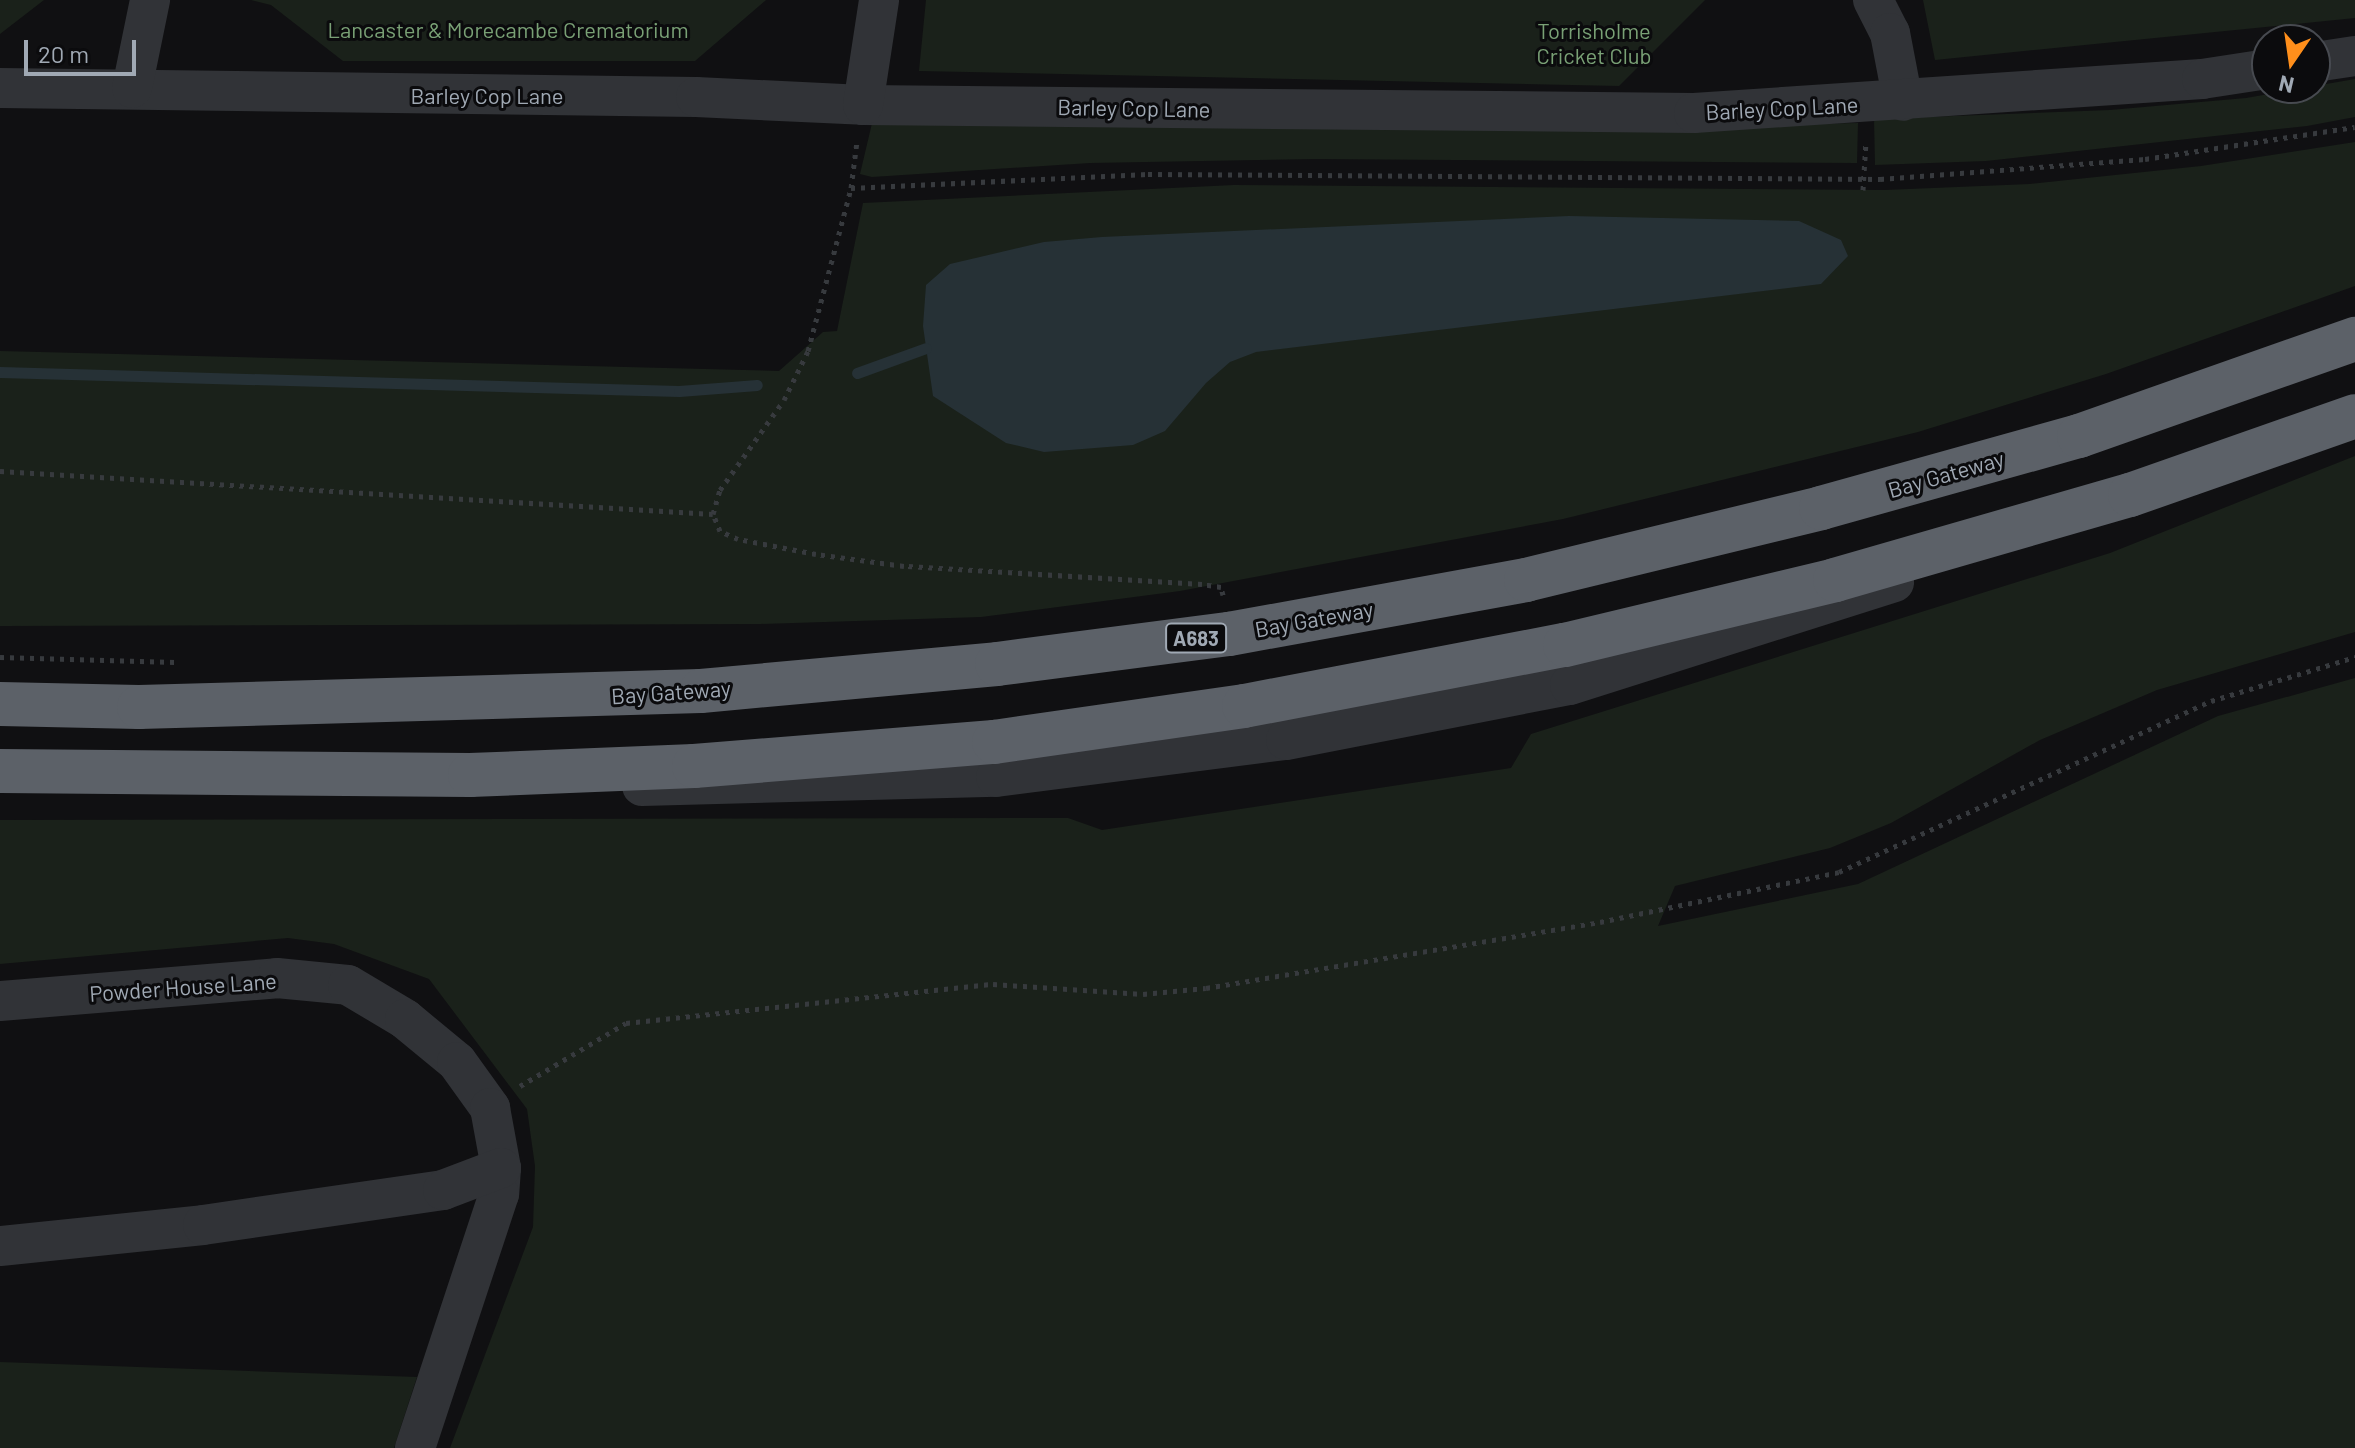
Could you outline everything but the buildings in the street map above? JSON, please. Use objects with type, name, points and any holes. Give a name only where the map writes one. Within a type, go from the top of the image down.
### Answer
[{"type":"highway","name":"Bay Gateway","points":[[0,704],[139,707],[686,692],[997,664],[1229,634],[1526,580],[1821,508],[2079,436],[2355,339]]},
{"type":"highway","points":[[0,771],[470,775],[694,766],[1026,737],[1244,706],[1565,645],[1835,580],[2130,495],[2355,416]]},
{"type":"street","points":[[132,88],[150,0]]},
{"type":"street","points":[[863,105],[879,0]]},
{"type":"street","points":[[1873,0],[1890,33],[1884,103]]},
{"type":"street","points":[[2331,60],[2355,56]]},
{"type":"street","name":"Barley Cop Lane","points":[[0,88],[696,97],[863,105],[1694,113],[1884,103],[2251,70]]},
{"type":"street","name":"Powder House Lane","points":[[0,1001],[277,978],[348,985],[416,1027],[457,1062],[490,1108],[501,1168],[499,1194],[415,1448]]},
{"type":"street","points":[[0,1246],[203,1225],[443,1190],[501,1168]]},
{"type":"path","points":[[1863,190],[1884,103]]},
{"type":"path","points":[[1223,596],[1221,587],[1202,584],[1069,579],[816,554],[738,539],[720,531],[713,514],[720,490],[800,371],[851,188],[1148,174],[1866,179],[2145,159],[2355,127]]},
{"type":"path","points":[[0,471],[713,514]]},
{"type":"path","points":[[1208,598],[1239,593]]},
{"type":"path","points":[[0,657],[188,662]]},
{"type":"path","points":[[481,1096],[526,1084],[626,1023],[993,984],[1143,994],[1206,988],[1600,922],[1839,872],[2211,701],[2355,657]]},
{"type":"green space","points":[[0,0],[44,0],[0,34]]},
{"type":"green space","name":"Lancaster & Morecambe Crematorium","points":[[251,0],[766,0],[695,61],[343,61],[271,5]]},
{"type":"green space","name":"Torrisholme Cricket Club","points":[[926,0],[1705,0],[1619,86],[919,71]]},
{"type":"green space","points":[[1923,0],[2355,0],[2355,18],[2295,24],[2251,24],[2251,28],[1935,60]]},
{"type":"green space","points":[[2355,79],[2355,117],[2307,126],[1986,161],[1875,165],[1874,119],[2110,110],[2251,97],[2251,104],[2331,104],[2331,83]]},
{"type":"green space","points":[[873,119],[1600,129],[1858,123],[1857,163],[1316,159],[1090,163],[872,177],[860,174]]},
{"type":"green space","points":[[2355,142],[2355,286],[2106,374],[1918,432],[1563,519],[1180,591],[981,617],[760,624],[0,626],[0,351],[779,371],[823,332],[837,331],[863,203],[1234,185],[1885,190],[2030,184],[2201,166]]},
{"type":"green space","points":[[2355,456],[2355,632],[2157,690],[2040,740],[1891,823],[1830,848],[1675,886],[1658,926],[1858,884],[2218,716],[2355,678],[2355,1448],[450,1448],[533,1227],[535,1166],[527,1109],[429,979],[334,944],[288,938],[0,964],[0,820],[1068,818],[1102,830],[1511,768],[1531,734],[2110,553]]},
{"type":"green space","points":[[0,1362],[417,1377],[394,1448],[0,1448]]},
{"type":"shaded area","points":[[1569,216],[1799,221],[1841,240],[1848,256],[1821,284],[1256,352],[1230,362],[1206,383],[1165,431],[1133,445],[1044,452],[1006,443],[933,396],[923,326],[926,285],[950,264],[1044,242],[1102,237]]},
{"type":"waterway","points":[[857,373],[926,348]]},
{"type":"waterway","points":[[0,372],[679,391],[757,385]]}]
